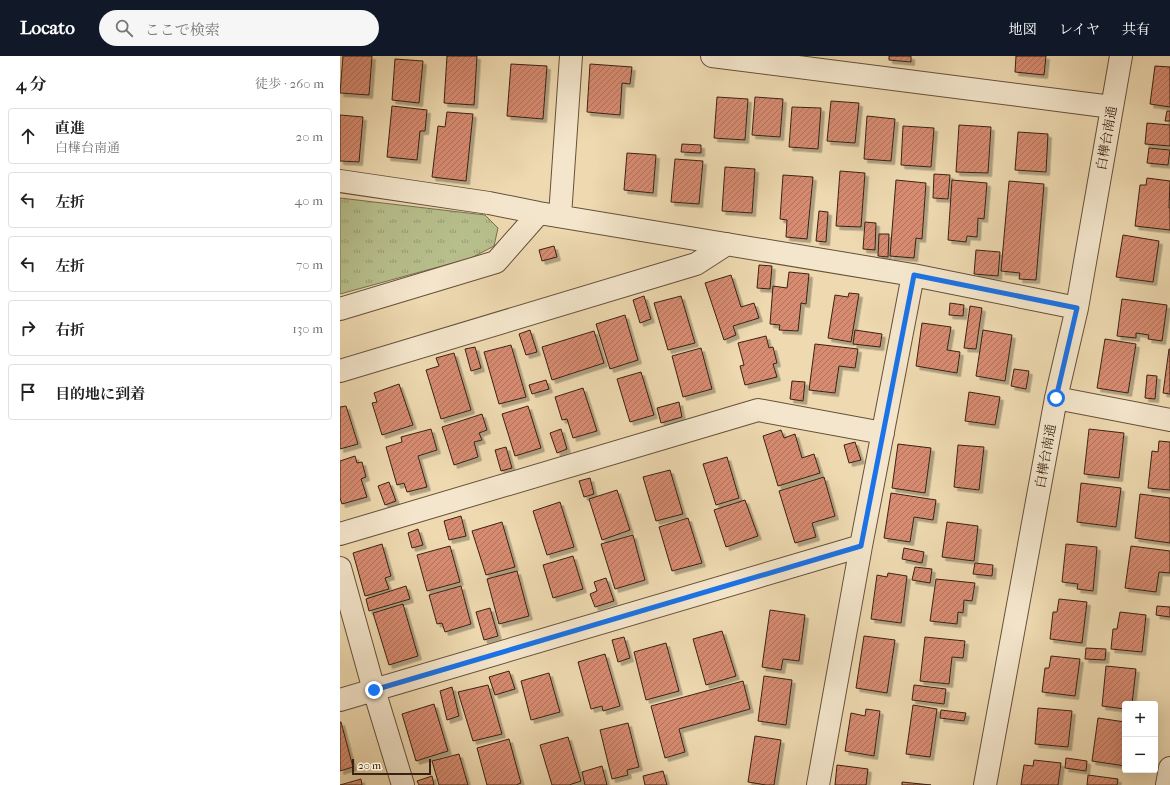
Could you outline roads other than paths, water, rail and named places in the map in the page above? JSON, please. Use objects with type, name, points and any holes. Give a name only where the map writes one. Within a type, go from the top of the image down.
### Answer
[{"type":"street","points":[[340,309],[496,262],[549,215],[571,56]]},
{"type":"street","points":[[712,56],[1112,107]]},
{"type":"street","name":"白樺台南通","points":[[985,785],[1056,398],[1077,308],[1121,56]]},
{"type":"street","points":[[340,181],[489,203],[549,215],[914,275],[1077,308]]},
{"type":"street","points":[[340,371],[696,264],[727,244]]},
{"type":"street","points":[[818,785],[861,546],[914,275]]},
{"type":"street","points":[[1056,398],[1170,420]]},
{"type":"street","points":[[340,534],[758,410],[883,433]]},
{"type":"street","points":[[340,700],[861,546]]},
{"type":"street","points":[[340,568],[374,690],[403,785]]},
{"type":"street","points":[[1167,785],[1170,768]]}]
